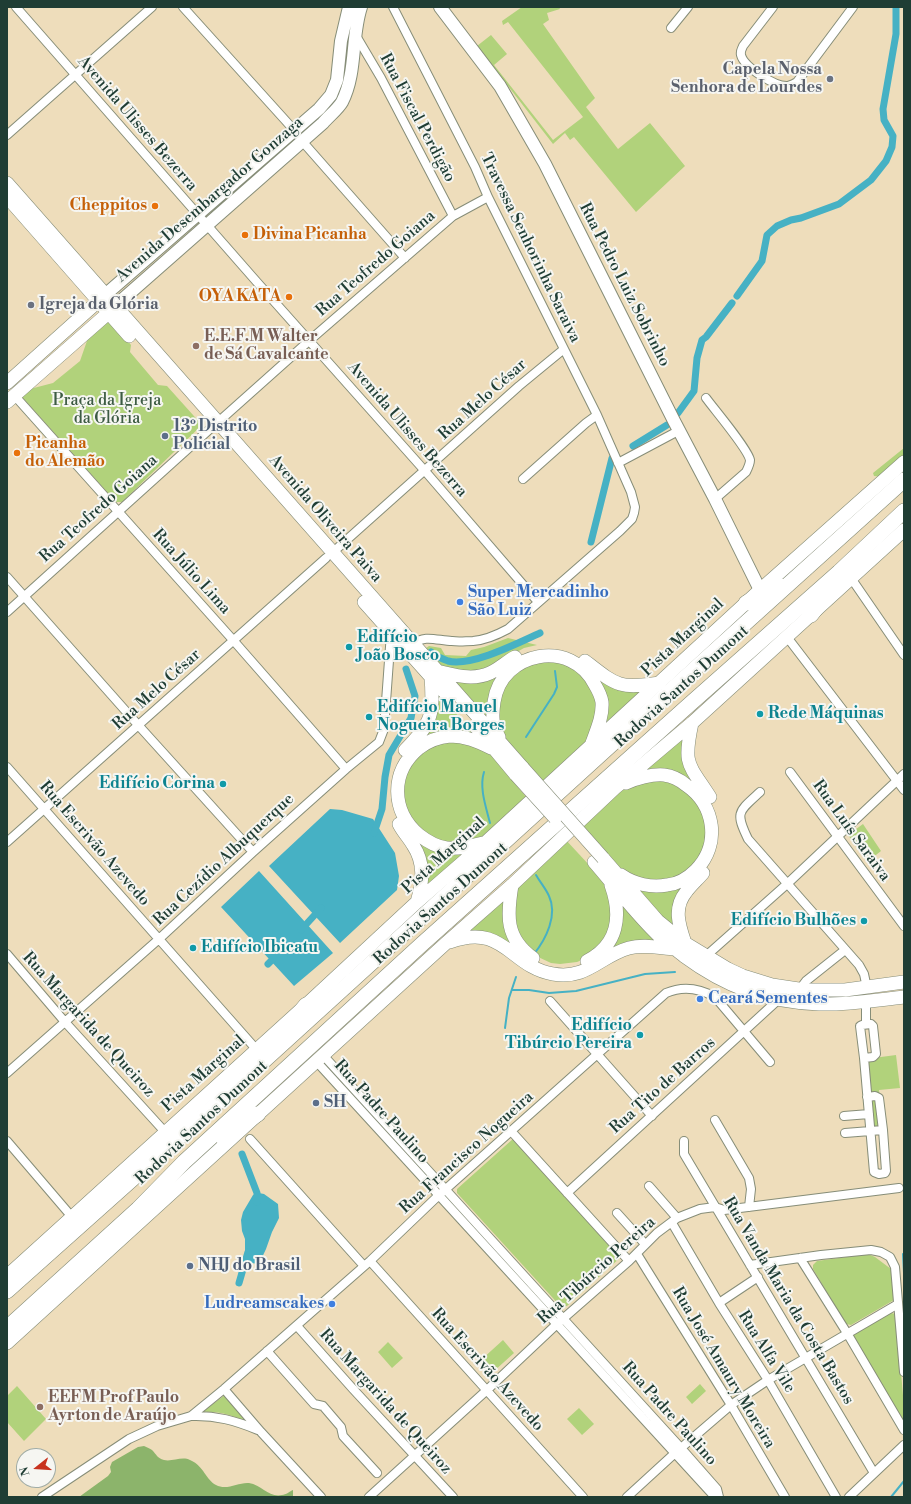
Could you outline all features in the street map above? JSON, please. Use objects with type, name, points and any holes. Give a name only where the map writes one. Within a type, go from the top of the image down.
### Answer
[{"type":"highway","name":"Rodovia Santos Dumont","points":[[7,1291],[261,1054],[904,480]]},
{"type":"highway","name":"Rodovia Santos Dumont","points":[[7,1328],[138,1208],[184,1162],[422,944],[858,555],[904,511]]},
{"type":"highway","points":[[811,614],[858,555]]},
{"type":"highway","points":[[746,603],[778,585],[795,578]]},
{"type":"highway","points":[[261,1054],[306,1005]]},
{"type":"highway","points":[[184,1162],[258,1114]]},
{"type":"highway","points":[[23,1328],[60,1280]]},
{"type":"main road","name":"Rua Pedro Luiz Sobrinho","points":[[440,7],[494,76],[518,114],[548,170],[760,590]]},
{"type":"main road","name":"Avenida Desembargador Gonzaga","points":[[7,383],[319,109],[331,94],[337,80],[343,30],[357,8]]},
{"type":"main road","name":"Avenida Desembargador Gonzaga","points":[[11,398],[323,123],[342,103],[349,82],[357,8]]},
{"type":"main road","name":"Avenida Oliveira Paiva","points":[[7,183],[102,298]]},
{"type":"main road","name":"Avenida Oliveira Paiva","points":[[7,197],[112,309],[329,555],[414,644],[434,674]]},
{"type":"main road","name":"Pista Marginal","points":[[306,1005],[760,590],[904,462]]},
{"type":"main road","points":[[7,1343],[445,944],[512,885],[615,788],[692,723],[904,530]]},
{"type":"main road","name":"Avenida Oliveira Paiva","points":[[329,555],[391,633],[434,674],[599,860],[654,932],[680,946]]},
{"type":"main road","points":[[417,902],[422,883],[422,867],[414,846],[395,818],[390,790],[392,775],[397,761],[423,732],[430,717],[433,699],[434,674],[470,678],[490,673],[523,652],[546,647],[556,648],[576,655],[604,677],[625,686],[642,686],[660,683]]},
{"type":"main road","points":[[484,843],[456,848],[433,845],[414,831],[407,823],[400,805],[398,788],[400,774],[405,764],[415,752],[430,741],[449,736],[463,737],[499,748],[493,717],[494,696],[501,680],[508,671],[522,662],[533,658],[549,656],[564,658],[577,664],[586,671],[595,684],[600,697],[602,713],[592,745]]},
{"type":"main road","points":[[692,723],[687,745],[688,763],[715,806],[720,833],[718,846],[713,859],[680,901],[678,917],[680,946],[704,970],[727,983],[751,993],[778,1000],[819,1004],[866,1002],[904,997]]},
{"type":"main road","points":[[611,874],[641,884],[655,886],[674,884],[686,878],[699,867],[708,852],[712,834],[709,815],[702,798],[693,789],[678,779],[663,775],[652,775],[615,788]]},
{"type":"main road","points":[[512,885],[508,906],[510,929],[520,947],[542,964],[570,967],[585,962],[597,955],[602,951],[612,936],[618,911],[611,874]]},
{"type":"main road","points":[[445,944],[466,937],[477,936],[504,945],[531,966],[539,970],[560,975],[570,975],[584,971],[618,952],[633,947],[680,946],[706,956],[743,976],[772,985],[805,990],[845,990],[904,982]]},
{"type":"main road","name":"Pista Marginal","points":[[7,1276],[165,1132],[261,1054]]},
{"type":"street","name":"Avenida Ulisses Bezerra","points":[[16,7],[425,471],[538,602]]},
{"type":"street","points":[[7,135],[152,7]]},
{"type":"street","points":[[183,7],[294,130]]},
{"type":"street","name":"Travessa Senhorinha Saraiva","points":[[393,7],[475,167],[488,197],[598,415]]},
{"type":"street","points":[[672,28],[688,7]]},
{"type":"street","points":[[773,7],[748,38],[741,51],[741,56],[746,64],[770,81],[788,86],[797,82],[854,7]]},
{"type":"street","name":"Rua Fiscal Perdigão","points":[[355,34],[381,78],[453,216]]},
{"type":"street","points":[[302,141],[405,258]]},
{"type":"street","name":"Rua Teofredo Goiana","points":[[7,612],[310,340],[453,216],[488,197]]},
{"type":"street","name":"Rua Melo César","points":[[7,842],[519,386],[564,349]]},
{"type":"street","name":"Rua Júlio Lima","points":[[11,398],[118,512],[346,769]]},
{"type":"street","points":[[706,398],[731,431],[750,460],[749,468],[746,472],[715,499]]},
{"type":"street","points":[[414,644],[418,640],[423,639],[452,642],[485,639],[500,634],[508,629],[620,531],[632,518],[635,507],[634,499],[598,415],[586,423],[523,479]]},
{"type":"street","points":[[618,463],[680,430]]},
{"type":"street","points":[[7,577],[253,852]]},
{"type":"street","points":[[851,578],[903,654]]},
{"type":"street","name":"Rua Cezídio Albuquerque","points":[[7,1073],[159,939],[346,769],[379,742],[382,736],[391,633]]},
{"type":"street","points":[[787,637],[904,790]]},
{"type":"street","name":"Rua Escrivão Azevedo","points":[[7,767],[261,1054]]},
{"type":"street","name":"Rua Luís Saraiva","points":[[790,772],[904,926]]},
{"type":"street","points":[[706,956],[787,884],[904,774]]},
{"type":"street","points":[[760,792],[741,812],[740,822],[748,839],[858,965],[864,974],[867,988]]},
{"type":"street","points":[[805,990],[803,985],[806,981],[845,950]]},
{"type":"street","name":"Rua Margarida de Queiroz","points":[[7,954],[165,1132]]},
{"type":"street","name":"Rua Francisco Nogueira","points":[[266,1352],[367,1264],[438,1196],[666,993],[677,990],[694,989],[703,991],[715,997],[745,1031]]},
{"type":"street","name":"Rua Tito de Barros","points":[[567,1193],[778,1000]]},
{"type":"street","points":[[550,1001],[652,1116]]},
{"type":"street","points":[[866,1002],[866,1024]]},
{"type":"street","points":[[864,1058],[873,1057],[876,1054],[873,1026],[871,1024],[862,1025],[860,1028],[874,1172],[879,1174],[885,1173],[883,1130],[879,1098],[875,1096],[867,1097]]},
{"type":"street","points":[[745,1031],[748,1037],[770,1062]]},
{"type":"street","name":"Rua Padre Paulino","points":[[320,1058],[445,1190],[558,1324],[714,1497]]},
{"type":"street","name":"Rua Padre Paulino","points":[[320,1058],[438,1196],[491,1245]]},
{"type":"street","points":[[844,1116],[869,1114]]},
{"type":"street","points":[[715,1120],[749,1178],[751,1188],[749,1207]]},
{"type":"street","points":[[845,1133],[883,1130]]},
{"type":"street","points":[[512,1131],[629,1261]]},
{"type":"street","name":"Rua Escrivão Azevedo","points":[[250,1139],[487,1390],[583,1497]]},
{"type":"street","points":[[7,1141],[72,1217]]},
{"type":"street","name":"Rua Vanda Maria da Costa Bastos","points":[[684,1141],[684,1154],[874,1473]]},
{"type":"street","name":"Rua Alfa Vile","points":[[649,1186],[674,1221],[719,1303],[768,1380],[836,1497]]},
{"type":"street","name":"Rua Tibúrcio Pereira","points":[[369,1497],[558,1324],[637,1254],[657,1233],[674,1221],[700,1209],[715,1206],[724,1210],[899,1188]]},
{"type":"street","points":[[618,1212],[645,1244]]},
{"type":"street","points":[[750,1264],[860,1251],[881,1252],[890,1257],[893,1261],[904,1372]]},
{"type":"street","name":"Rua José Amaury Moreira","points":[[637,1254],[731,1406],[785,1497]]},
{"type":"street","points":[[800,1258],[847,1333],[904,1430]]},
{"type":"street","name":"Rua Padre Paulino","points":[[510,1266],[564,1319],[681,1448],[717,1489],[719,1497]]},
{"type":"street","points":[[719,1303],[758,1277]]},
{"type":"street","points":[[627,1497],[674,1454],[731,1406],[768,1380],[898,1304]]},
{"type":"street","name":"Rua Margarida de Queiroz","points":[[297,1326],[453,1497]]},
{"type":"street","points":[[191,1416],[266,1352],[314,1404],[323,1406],[342,1428],[343,1436],[377,1473]]},
{"type":"street","points":[[588,1358],[594,1352]]},
{"type":"street","points":[[224,1389],[261,1432],[321,1497]]},
{"type":"street","points":[[42,1497],[129,1439],[157,1426],[191,1416],[205,1415],[225,1418],[261,1432]]},
{"type":"street","points":[[849,1497],[904,1445]]},
{"type":"green space","points":[[522,7],[559,7],[560,9],[547,13],[549,20],[543,24],[595,98],[586,107],[618,149],[650,123],[685,166],[636,212],[574,137],[570,140],[565,133],[553,144],[477,46],[491,35],[507,54],[494,65],[553,140],[583,117],[508,22],[503,25],[502,21]]},
{"type":"green space","name":"Praça da Igreja da Glória","points":[[107,320],[112,321],[131,345],[130,352],[158,385],[167,386],[202,425],[122,502],[116,502],[22,397],[30,389],[53,383],[80,361],[88,338]]},
{"type":"green space","points":[[904,448],[904,458],[883,477],[874,476],[873,473]]},
{"type":"green space","points":[[508,638],[537,645],[524,648],[480,673],[446,669],[423,650],[429,646],[441,648],[445,655],[466,656],[471,650]]},
{"type":"green space","points":[[536,651],[564,653],[583,662],[597,676],[616,687],[628,690],[649,689],[601,731],[604,712],[603,694],[593,676],[581,664],[567,657],[553,653],[538,654],[523,658],[510,666],[500,677],[492,692],[490,700],[491,726],[447,677],[461,680],[484,678]]},
{"type":"green space","points":[[558,660],[587,678],[598,709],[590,739],[543,784],[501,735],[496,719],[501,687],[525,664]]},
{"type":"green space","points":[[435,689],[477,738],[466,734],[449,733],[435,736],[422,743],[408,755],[399,769],[395,786],[395,802],[400,818],[408,832],[421,844],[442,852],[471,850],[421,895],[425,881],[424,861],[419,848],[399,821],[393,797],[393,785],[398,766],[404,756],[420,738],[433,719],[436,706]]},
{"type":"green space","points":[[686,732],[683,749],[685,763],[712,808],[716,820],[717,835],[710,860],[699,875],[680,895],[676,902],[673,919],[676,931],[633,887],[667,889],[692,878],[708,858],[714,834],[710,809],[696,788],[673,775],[639,774]]},
{"type":"green space","points":[[453,739],[485,750],[491,755],[527,798],[487,836],[472,843],[437,843],[405,813],[402,781],[421,751]]},
{"type":"green space","points":[[656,778],[680,784],[704,811],[706,846],[692,869],[668,882],[628,877],[580,827],[624,788]]},
{"type":"green space","points":[[863,824],[881,851],[867,862],[848,835]]},
{"type":"green space","points":[[565,839],[603,880],[613,903],[608,936],[584,959],[577,962],[560,964],[551,963],[536,956],[514,931],[517,889]]},
{"type":"green space","points":[[509,892],[505,913],[509,934],[522,954],[539,966],[559,971],[579,968],[597,959],[611,944],[619,924],[619,899],[662,945],[640,944],[623,947],[614,950],[584,969],[568,973],[556,973],[539,969],[499,939],[483,935],[460,936]]},
{"type":"green space","points":[[896,1055],[900,1088],[879,1090],[883,1127],[873,1128],[866,1059]]},
{"type":"green space","points":[[514,1138],[622,1256],[567,1306],[561,1307],[457,1193],[457,1189]]},
{"type":"green space","points":[[868,1254],[875,1257],[891,1269],[894,1300],[851,1325],[846,1324],[813,1269],[813,1265],[817,1261]]},
{"type":"green space","points":[[891,1313],[896,1314],[904,1407],[904,1422],[902,1423],[853,1341],[853,1335]]},
{"type":"green space","points":[[503,1340],[514,1353],[493,1372],[481,1360]]},
{"type":"green space","points":[[388,1342],[403,1358],[392,1368],[378,1352]]},
{"type":"green space","points":[[700,1384],[706,1391],[692,1404],[686,1397]]},
{"type":"green space","points":[[17,1386],[46,1419],[24,1441],[7,1422],[7,1396]]},
{"type":"green space","points":[[225,1395],[250,1423],[227,1414],[202,1412]]},
{"type":"green space","points":[[579,1408],[594,1424],[582,1435],[567,1419]]},
{"type":"green space","points":[[144,1446],[152,1450],[158,1457],[164,1460],[190,1460],[202,1469],[213,1483],[220,1487],[249,1483],[258,1486],[273,1495],[285,1494],[293,1490],[293,1496],[79,1497],[108,1476],[111,1472],[110,1467],[112,1462],[138,1447]]},
{"type":"water","points":[[330,809],[342,810],[373,819],[395,853],[399,876],[397,890],[340,943],[269,866]]},
{"type":"water","points":[[259,871],[333,953],[294,986],[221,907]]},
{"type":"water","points":[[259,1193],[264,1194],[278,1204],[279,1218],[259,1264],[251,1263],[245,1260],[245,1239],[242,1231],[241,1220],[243,1212],[253,1195]]},
{"type":"waterway","points":[[737,296],[762,261],[767,235],[777,226],[839,204],[871,180],[886,161],[892,147],[893,136],[884,120],[883,109],[896,34],[896,7]]},
{"type":"waterway","points":[[678,413],[694,391],[697,358],[702,340],[706,337],[732,303]]},
{"type":"waterway","points":[[633,446],[667,425]]},
{"type":"waterway","points":[[591,542],[612,458]]},
{"type":"waterway","points":[[431,652],[448,661],[469,661],[507,648],[540,633]]},
{"type":"waterway","points":[[374,833],[382,809],[389,755],[411,718],[415,696],[406,669]]},
{"type":"waterway","points":[[526,737],[554,694],[557,687],[555,671]]},
{"type":"waterway","points":[[484,772],[482,784],[490,823]]},
{"type":"waterway","points":[[534,954],[546,934],[552,911],[549,896],[536,875]]},
{"type":"waterway","points":[[301,930],[321,908]]},
{"type":"waterway","points":[[268,964],[277,955]]},
{"type":"waterway","points":[[512,990],[529,990],[549,993],[576,991],[645,974],[675,972]]},
{"type":"waterway","points":[[505,1028],[509,998],[516,977]]},
{"type":"waterway","points":[[242,1154],[257,1193],[257,1202]]},
{"type":"waterway","points":[[239,1283],[248,1252]]},
{"type":"waterway","points":[[903,1254],[904,1273]]},
{"type":"waterway","points":[[891,1497],[904,1481]]},
{"type":"place","name":"Capela Nossa Senhora de Lourdes","points":[[830,79]]},
{"type":"place","name":"Cheppitos","points":[[155,206]]},
{"type":"place","name":"Divina Picanha","points":[[245,235]]},
{"type":"place","name":"OYA KATA","points":[[289,297]]},
{"type":"place","name":"Igreja da Glória","points":[[31,305]]},
{"type":"place","name":"E.E.F.M Walter de Sá Cavalcante","points":[[196,346]]},
{"type":"place","name":"13º Distrito Policial","points":[[165,436]]},
{"type":"place","name":"Picanha do Alemão","points":[[17,453]]},
{"type":"place","name":"Super Mercadinho São Luiz","points":[[460,602]]},
{"type":"place","name":"Edifício João Bosco","points":[[349,647]]},
{"type":"place","name":"Rede Máquinas","points":[[760,714]]},
{"type":"place","name":"Edifício Manuel Nogueira Borges","points":[[369,717]]},
{"type":"place","name":"Edifício Corina","points":[[223,784]]},
{"type":"place","name":"Edifício Bulhões","points":[[864,921]]},
{"type":"place","name":"Edifício Ibicatu","points":[[193,948]]},
{"type":"place","name":"Ceará Sementes","points":[[700,999]]},
{"type":"place","name":"Edifício Tibúrcio Pereira","points":[[640,1035]]},
{"type":"place","name":"SH","points":[[316,1103]]},
{"type":"place","name":"NHJ do Brasil","points":[[190,1266]]},
{"type":"place","name":"Ludreamscakes","points":[[332,1304]]},
{"type":"place","name":"EEFM Prof Paulo Ayrton de Araújo","points":[[40,1407]]}]
